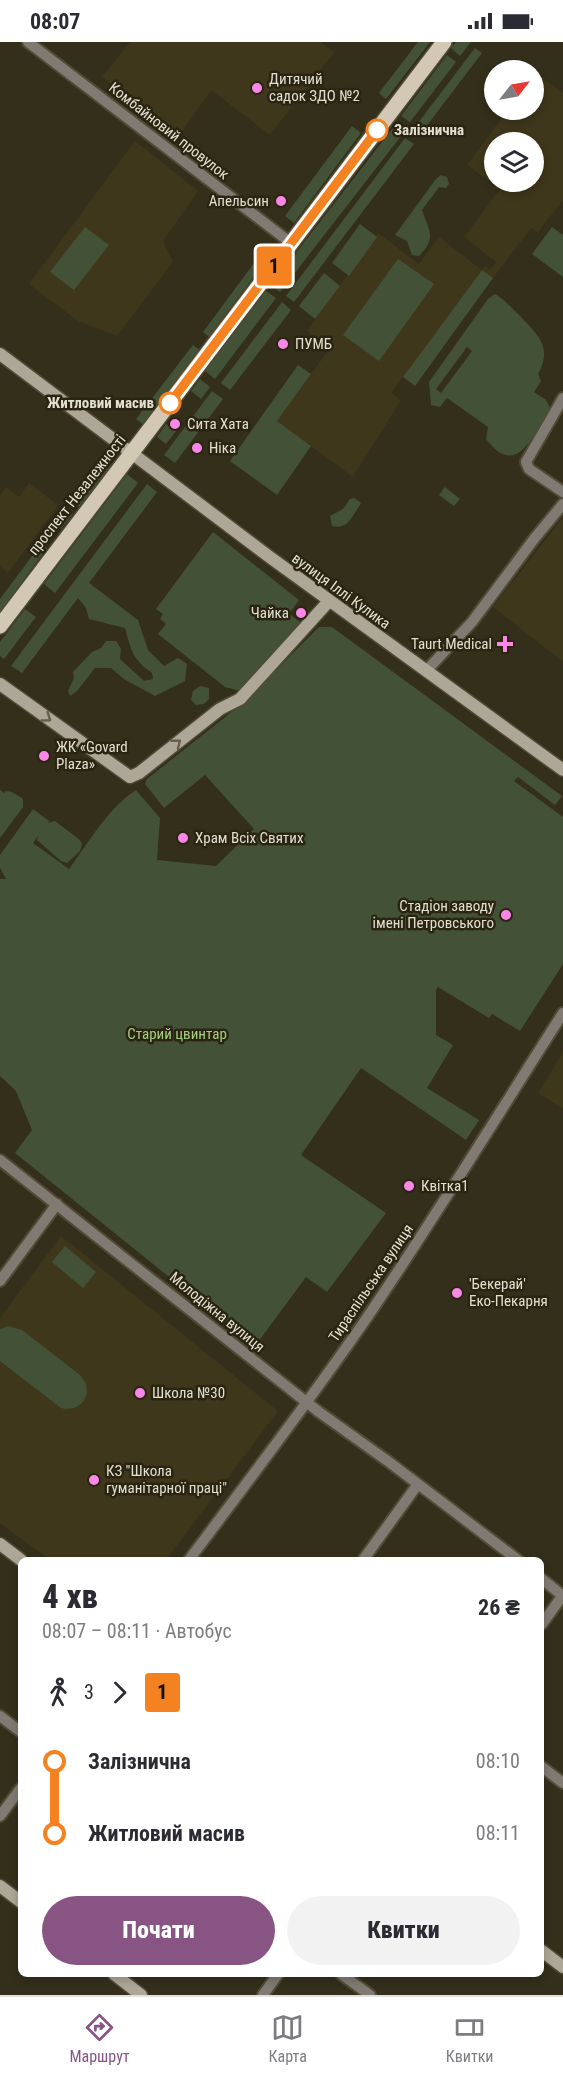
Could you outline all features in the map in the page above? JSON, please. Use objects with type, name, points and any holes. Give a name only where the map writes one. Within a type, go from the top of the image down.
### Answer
[{"type":"main road","name":"проспект Незалежності","points":[[0,626],[444,42]]},
{"type":"street","name":"Комбайновий провулок","points":[[28,42],[291,243]]},
{"type":"street","name":"вулиця Іллі Кулика","points":[[0,354],[329,601],[563,770]]},
{"type":"street","points":[[563,398],[526,462],[529,469],[563,492]]},
{"type":"street","points":[[426,671],[486,606],[534,539],[563,504]]},
{"type":"street","points":[[0,684],[130,777],[220,709],[240,699],[329,601]]},
{"type":"street","name":"Тираспільська вулиця","points":[[191,1557],[307,1402],[416,1244],[563,1013]]},
{"type":"street","name":"Молодіжна вулиця","points":[[0,1160],[307,1402],[514,1557]]},
{"type":"street","points":[[0,1281],[57,1204]]},
{"type":"street","points":[[365,1557],[418,1484]]},
{"type":"street","points":[[0,1544],[18,1558]]},
{"type":"street","points":[[544,1581],[563,1595],[544,1621]]},
{"type":"street","points":[[0,1716],[18,1730]]},
{"type":"street","points":[[544,1769],[563,1783]]},
{"type":"street","points":[[0,1816],[18,1792]]},
{"type":"street","points":[[0,1886],[18,1900]]},
{"type":"street","points":[[544,1953],[563,1967]]},
{"type":"street","points":[[118,1977],[141,1995]]},
{"type":"street","points":[[262,1995],[276,1977]]},
{"type":"street","points":[[345,1977],[370,1995]]},
{"type":"shaded area","points":[[130,42],[321,42],[334,52],[270,135],[211,90],[179,136],[102,77]]},
{"type":"shaded area","points":[[544,79],[563,93],[563,200],[538,232],[531,228],[493,278],[482,270],[485,266],[490,270],[496,262],[464,237],[498,192],[544,192],[544,132],[492,132],[501,120],[544,120]]},
{"type":"shaded area","points":[[135,141],[198,191],[163,241],[173,262],[117,336],[78,321],[29,284]]},
{"type":"shaded area","points":[[484,142],[484,177],[467,165]]},
{"type":"shaded area","points":[[378,233],[419,264],[439,237],[482,270],[391,393],[401,400],[353,477],[277,421],[330,348],[307,331]]},
{"type":"shaded area","points":[[29,483],[58,505],[8,573],[0,566],[0,495],[6,487],[19,497]]},
{"type":"shaded area","points":[[563,517],[563,660],[562,661],[493,607]]},
{"type":"shaded area","points":[[563,1052],[563,1109],[538,1093]]},
{"type":"shaded area","name":"Школа №30","points":[[61,1236],[278,1411],[168,1557],[46,1557],[0,1523],[0,1318]]},
{"type":"green space","points":[[418,42],[430,42],[386,99],[379,93]]},
{"type":"green space","points":[[456,42],[471,42],[460,56],[451,48]]},
{"type":"green space","points":[[475,48],[482,53],[422,132],[415,127]]},
{"type":"green space","points":[[447,55],[456,62],[410,122],[401,116]]},
{"type":"green space","points":[[396,124],[405,131],[280,292],[271,285]]},
{"type":"green space","points":[[352,126],[361,133],[294,223],[285,216]]},
{"type":"green space","points":[[405,138],[414,144],[294,302],[286,296]]},
{"type":"green space","points":[[441,175],[447,177],[449,184],[446,188],[439,187],[422,210],[430,239],[419,256],[412,255],[407,241],[395,235]]},
{"type":"green space","points":[[360,224],[377,237],[349,276],[332,263]]},
{"type":"green space","points":[[85,227],[109,245],[74,290],[50,272]]},
{"type":"green space","points":[[552,227],[563,235],[563,277],[532,254]]},
{"type":"green space","points":[[269,243],[275,248],[209,337],[203,332]]},
{"type":"green space","points":[[398,259],[434,284],[379,361],[343,335]]},
{"type":"green space","points":[[482,270],[493,278],[415,386],[403,377]]},
{"type":"green space","points":[[324,273],[340,286],[315,319],[299,306]]},
{"type":"green space","points":[[266,291],[276,298],[215,379],[205,371]]},
{"type":"green space","points":[[495,294],[505,301],[533,329],[544,349],[538,374],[541,381],[534,392],[546,400],[550,408],[530,440],[523,449],[515,454],[507,455],[497,451],[486,439],[488,427],[447,398],[440,407],[431,405],[429,382],[488,299]],"holes":[[[467,347],[472,351],[441,393],[436,389]]]},
{"type":"green space","points":[[282,302],[291,310],[230,390],[221,383]]},
{"type":"green space","points":[[193,345],[200,350],[143,424],[136,419]]},
{"type":"green space","points":[[298,365],[311,374],[277,421],[311,446],[277,495],[230,461]]},
{"type":"green space","points":[[200,379],[210,387],[201,399],[191,391]]},
{"type":"green space","points":[[212,391],[223,399],[175,463],[164,455]]},
{"type":"green space","points":[[166,424],[176,431],[166,444],[157,437]]},
{"type":"green space","points":[[105,460],[111,465],[79,507],[72,502]]},
{"type":"green space","points":[[127,474],[138,483],[55,593],[44,584]]},
{"type":"green space","points":[[147,484],[157,492],[89,583],[138,620],[148,650],[164,666],[178,658],[187,664],[185,681],[155,696],[124,679],[111,668],[95,668],[77,691],[70,696],[68,691],[74,678],[73,672],[106,641],[116,641],[121,649],[120,659],[144,681],[153,679],[152,673],[134,654],[125,628],[89,619],[86,608],[78,598],[22,673],[11,666]]},
{"type":"green space","points":[[445,487],[460,499],[454,506],[439,495]]},
{"type":"green space","points":[[354,498],[361,503],[352,518],[342,526],[332,526],[330,516],[343,509],[350,499]]},
{"type":"green space","points":[[67,510],[73,514],[61,529],[55,525]]},
{"type":"green space","points":[[213,532],[299,600],[289,614],[303,624],[241,691],[225,687],[158,634],[166,624],[160,619],[163,614],[156,609]]},
{"type":"green space","points":[[41,544],[47,548],[0,612],[0,599]]},
{"type":"green space","points":[[25,609],[36,617],[4,659],[0,656],[0,642]]},
{"type":"green space","name":"Старий цвинтар","points":[[319,627],[332,627],[562,796],[555,805],[518,777],[514,781],[563,817],[563,964],[520,1031],[492,1014],[489,1018],[438,987],[436,990],[436,1035],[453,1045],[427,1088],[479,1120],[466,1140],[361,1068],[301,1155],[386,1213],[327,1292],[306,1277],[255,1346],[15,1153],[32,1130],[16,1091],[0,1076],[0,879],[6,879],[0,868],[0,855],[33,809],[49,821],[48,823],[55,821],[80,840],[82,844],[80,851],[67,863],[61,861],[37,840],[39,835],[33,843],[69,869],[108,816],[136,790],[160,818],[157,860],[216,866],[254,829],[205,775],[164,808],[145,784],[147,779],[243,703]]},
{"type":"green space","points":[[200,686],[209,688],[209,699],[204,704],[196,705],[191,700],[193,691]]},
{"type":"green space","points":[[0,790],[4,793],[12,792],[23,799],[23,807],[0,838]]},
{"type":"green space","points":[[65,1246],[96,1272],[83,1288],[52,1262]]},
{"type":"green space","points":[[8,1326],[22,1330],[80,1375],[86,1383],[87,1393],[80,1404],[70,1409],[61,1408],[0,1361],[0,1329]]},
{"type":"bus line","name":"1","points":[[170,403],[377,130]]},
{"type":"place","name":"Дитячий садок ЗДО №2","points":[[257,88]]},
{"type":"place","name":"Залізнична","points":[[377,130]]},
{"type":"place","name":"Апельсин","points":[[281,201]]},
{"type":"place","name":"ПУМБ","points":[[283,344]]},
{"type":"place","name":"Житловий масив","points":[[170,403]]},
{"type":"place","name":"Сита Хата","points":[[175,424]]},
{"type":"place","name":"Ніка","points":[[197,448]]},
{"type":"place","name":"Чайка","points":[[301,613]]},
{"type":"place","name":"Taurt Medical","points":[[505,644]]},
{"type":"place","name":"ЖК «Govard Plaza»","points":[[44,756]]},
{"type":"place","name":"Храм Всіх Святих","points":[[183,838]]},
{"type":"place","name":"Стадіон заводу імені Петровського","points":[[506,915]]},
{"type":"place","name":"Квітка1","points":[[409,1186]]},
{"type":"place","name":"'Бекерай' Еко-Пекарня","points":[[457,1293]]},
{"type":"place","name":"Школа №30","points":[[140,1393]]},
{"type":"place","name":"КЗ \"Школа гуманітарної праці\"","points":[[94,1480]]}]
